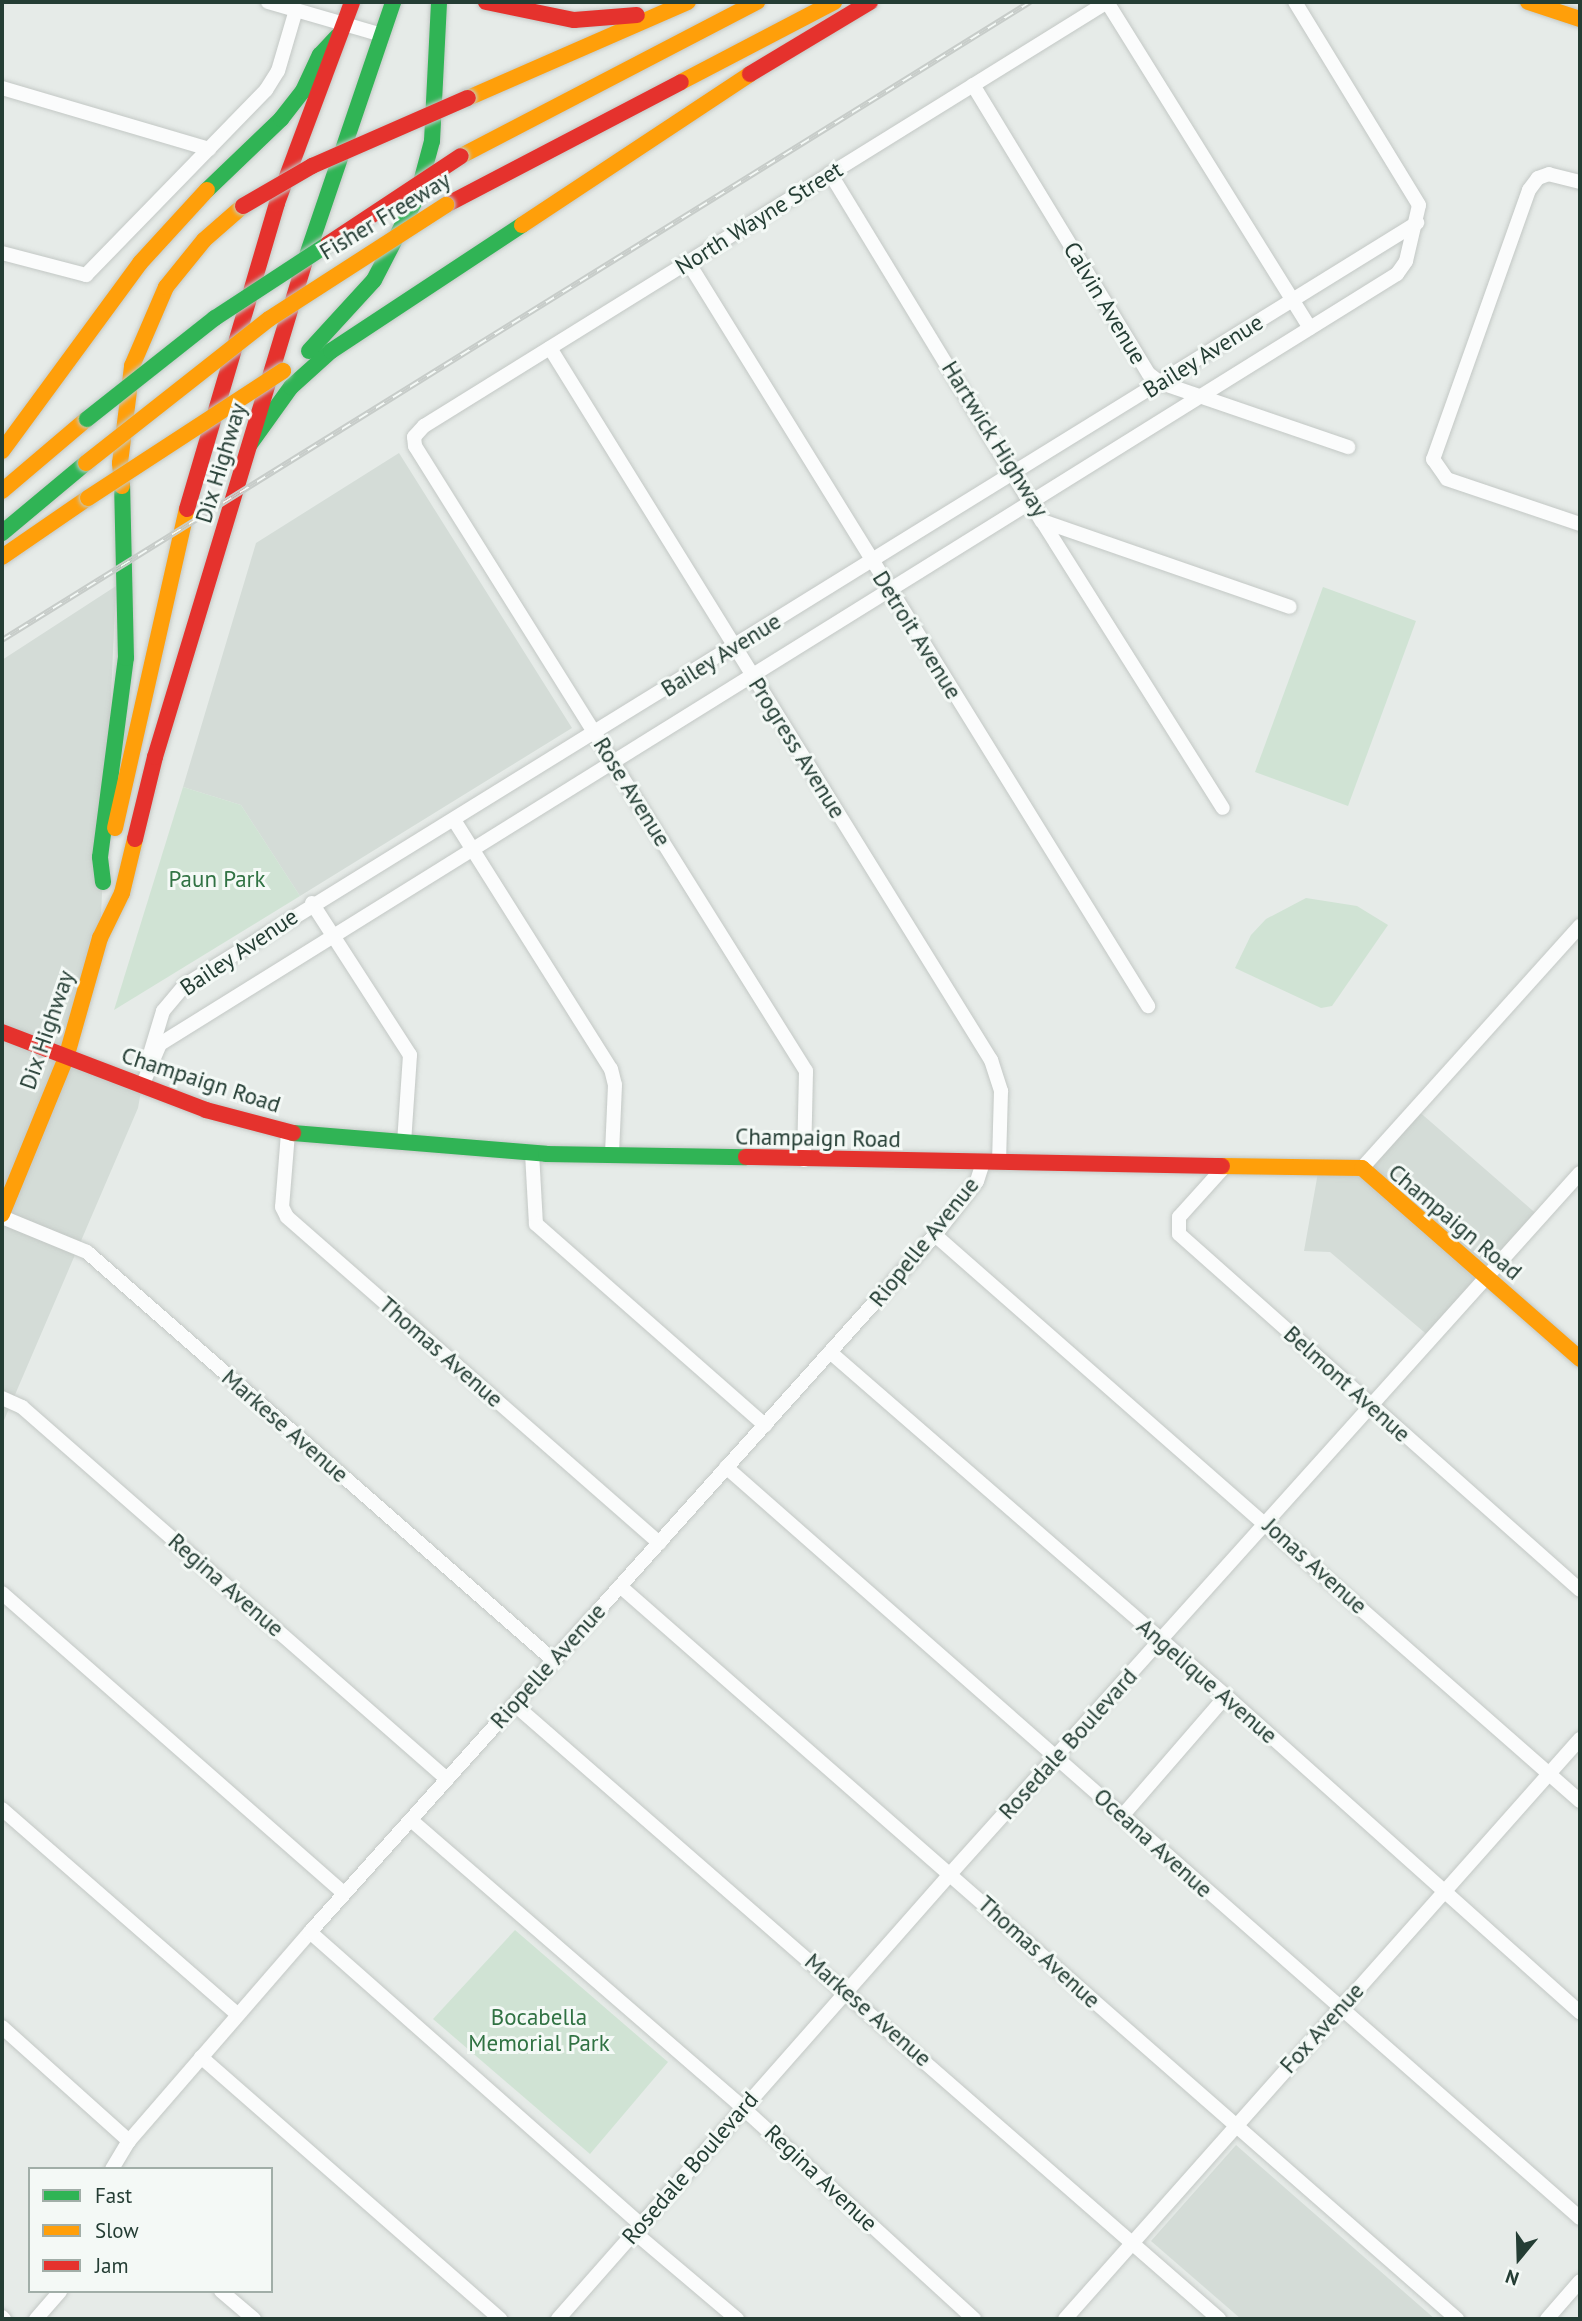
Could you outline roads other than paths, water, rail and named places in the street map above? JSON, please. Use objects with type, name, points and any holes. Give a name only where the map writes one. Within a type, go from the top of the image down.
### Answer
[{"type":"main road","name":"Dix Highway","points":[[100,938],[103,882],[183,522],[276,203],[352,2]]},
{"type":"main road","name":"Dix Highway","points":[[2,1215],[66,1058],[100,938],[122,893],[155,757],[324,196],[393,2]]},
{"type":"main road","points":[[2,557],[283,371],[362,296],[392,251],[417,197],[432,141],[439,2]]},
{"type":"main road","points":[[486,2],[553,18],[595,21],[687,2]]},
{"type":"main road","points":[[103,882],[100,857],[126,658],[127,573],[120,463],[132,366],[166,287],[204,240],[243,206],[313,166],[687,2]]},
{"type":"main road","name":"Fisher Freeway","points":[[2,491],[87,419],[215,318],[461,156],[757,2]]},
{"type":"main road","name":"Fisher Freeway","points":[[2,533],[269,319],[446,205],[834,2]]},
{"type":"main road","points":[[250,444],[291,387],[331,351],[752,73],[870,2]]},
{"type":"main road","points":[[1528,2],[1580,19]]},
{"type":"main road","points":[[2,451],[140,264],[176,220],[281,120],[303,91],[320,55],[341,30]]},
{"type":"main road","name":"Champaign Road","points":[[2,1032],[142,1086],[288,1133],[532,1153],[612,1156],[1362,1168],[1580,1359]]},
{"type":"street","points":[[268,2],[296,10],[341,30],[382,35]]},
{"type":"street","points":[[1107,2],[1310,328]]},
{"type":"street","name":"North Wayne Street","points":[[414,437],[424,426],[1107,2]]},
{"type":"street","points":[[1295,2],[1416,200],[1417,223]]},
{"type":"street","points":[[2,253],[86,275],[272,82],[296,10]]},
{"type":"street","name":"Calvin Avenue","points":[[972,85],[1149,374],[1161,383],[1348,447]]},
{"type":"street","points":[[2,88],[209,149]]},
{"type":"street","name":"Hartwick Highway","points":[[830,173],[1016,472],[1042,522],[1290,607]]},
{"type":"street","points":[[1580,182],[1559,175],[1541,176],[1529,190],[1434,450],[1435,467],[1447,479],[1580,524]]},
{"type":"street","name":"Bailey Avenue","points":[[142,1086],[155,1031],[174,993],[312,904],[454,820],[1417,223]]},
{"type":"street","name":"Bailey Avenue","points":[[142,1086],[160,1044],[1398,274],[1406,261],[1417,223]]},
{"type":"street","name":"Detroit Avenue","points":[[688,261],[888,589],[1148,1006]]},
{"type":"street","name":"Progress Avenue","points":[[550,348],[991,1059],[1001,1091],[991,1162]]},
{"type":"street","name":"Rose Avenue","points":[[414,437],[415,446],[806,1071],[804,1160]]},
{"type":"street","points":[[1042,522],[1223,808]]},
{"type":"street","points":[[454,820],[611,1069],[615,1085],[612,1156]]},
{"type":"street","points":[[312,904],[335,933],[410,1055],[404,1142]]},
{"type":"street","points":[[1362,1168],[1580,926]]},
{"type":"street","name":"Thomas Avenue","points":[[288,1133],[282,1207],[287,1217],[659,1543]]},
{"type":"street","points":[[532,1153],[536,1224],[765,1425]]},
{"type":"street","name":"Riopelle Avenue","points":[[113,2167],[129,2141],[344,1893],[935,1235],[991,1162]]},
{"type":"street","name":"Belmont Avenue","points":[[1226,1166],[1179,1217],[1179,1234],[1580,1590]]},
{"type":"street","name":"Rosedale Boulevard","points":[[558,2319],[951,1873],[1162,1641],[1580,1172]]},
{"type":"street","name":"Markese Avenue","points":[[2,1215],[87,1252],[554,1660]]},
{"type":"street","name":"Jonas Avenue","points":[[935,1235],[1580,1801]]},
{"type":"street","name":"Angelique Avenue","points":[[830,1352],[1226,1696],[1443,1893],[1580,2012]]},
{"type":"street","name":"Regina Avenue","points":[[2,1398],[22,1407],[446,1779]]},
{"type":"street","name":"Oceana Avenue","points":[[726,1467],[1580,2218]]},
{"type":"street","name":"Thomas Avenue","points":[[620,1586],[951,1873],[1457,2319]]},
{"type":"street","points":[[2,1593],[344,1893]]},
{"type":"street","points":[[1123,1815],[1226,1696]]},
{"type":"street","name":"Markese Avenue","points":[[515,1704],[847,1991],[1219,2319]]},
{"type":"street","name":"Fox Avenue","points":[[1065,2319],[1580,1739]]},
{"type":"street","points":[[2,1809],[238,2015]]},
{"type":"street","name":"Regina Avenue","points":[[411,1820],[743,2108],[974,2319]]},
{"type":"street","points":[[310,1932],[737,2319]]},
{"type":"street","points":[[2,2027],[129,2141]]},
{"type":"street","points":[[201,2057],[500,2319]]},
{"type":"street","points":[[1547,2319],[1580,2281]]},
{"type":"street","points":[[36,2319],[58,2293]]},
{"type":"street","points":[[223,2293],[254,2319]]},
{"type":"railway","points":[[2,640],[1030,2]]},
{"type":"park label","name":"Paun Park","points":[[217,879]]},
{"type":"park label","name":"Bocabella Memorial Park","points":[[539,2030]]}]
